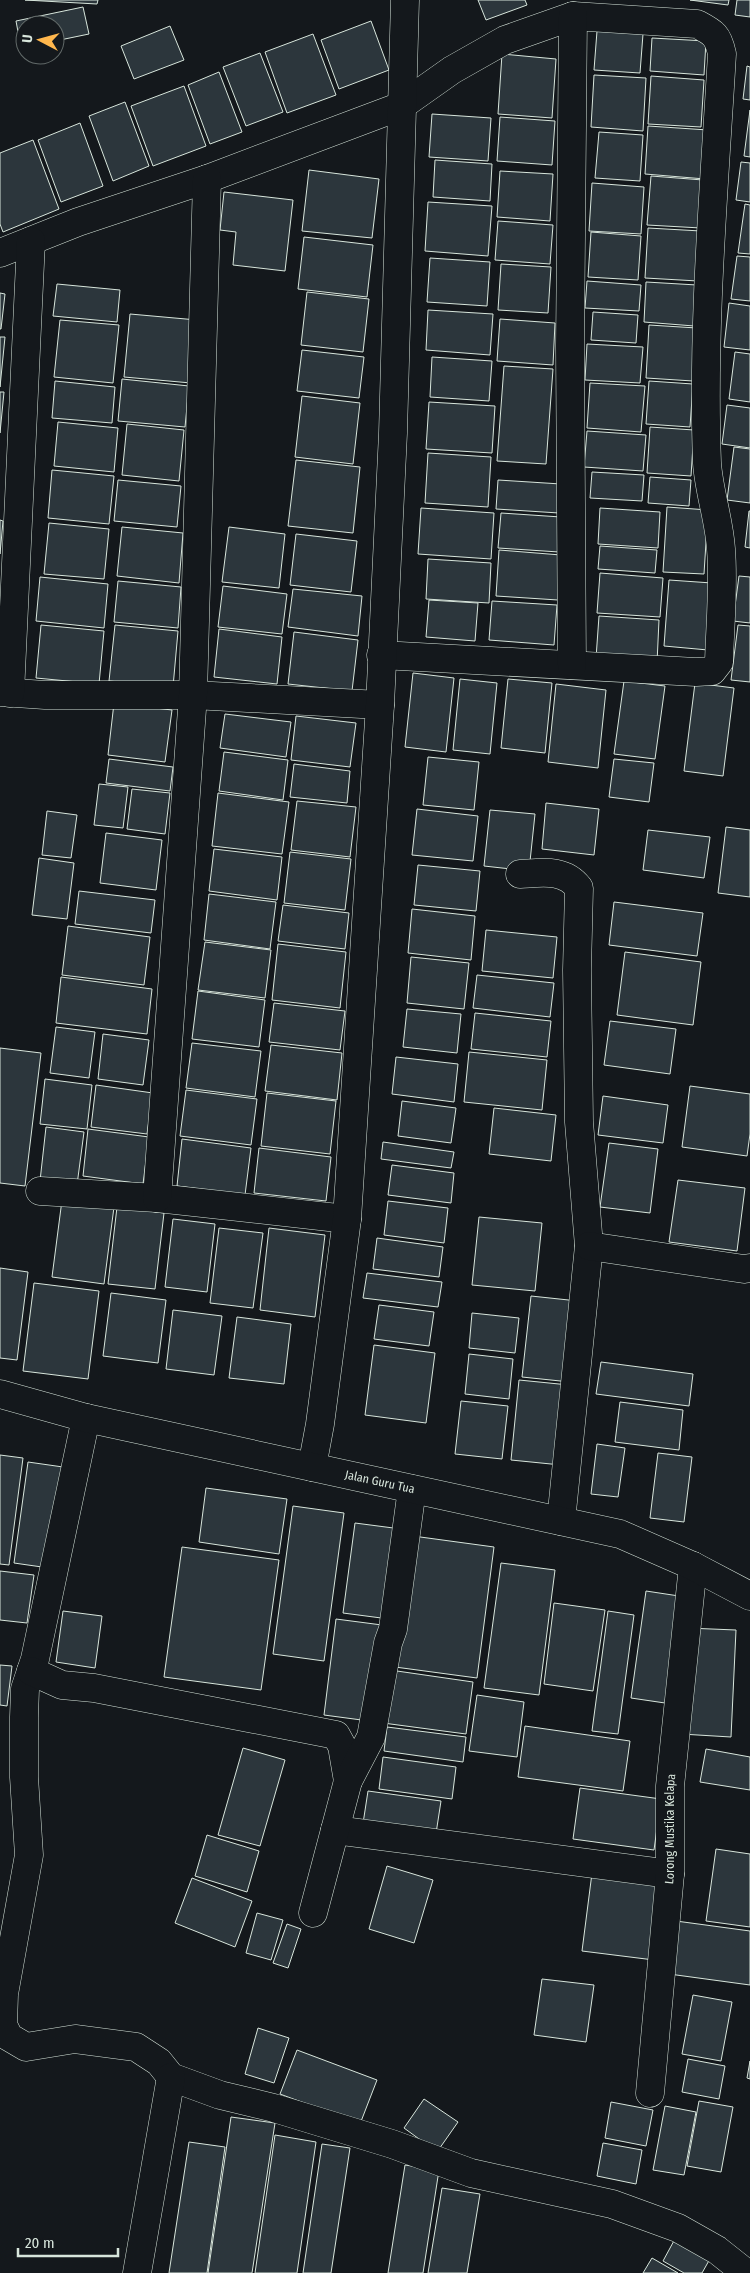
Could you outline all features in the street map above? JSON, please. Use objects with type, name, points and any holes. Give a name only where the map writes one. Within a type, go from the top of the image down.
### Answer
[{"type":"street","points":[[312,1467],[320,1424],[347,1219],[380,706],[393,433],[405,0]]},
{"type":"street","points":[[572,665],[570,346],[573,16]]},
{"type":"street","points":[[0,253],[78,222],[206,179],[401,106],[452,70],[504,40],[573,16],[697,24],[712,32],[719,40],[722,54],[707,320],[707,454],[710,492],[716,507],[721,550],[719,662],[712,671],[696,672],[381,655]]},
{"type":"street","points":[[157,1198],[193,695],[206,179]]},
{"type":"street","points":[[31,241],[5,693],[193,695],[380,706]]},
{"type":"street","points":[[520,874],[550,872],[563,875],[573,880],[578,888],[579,1122],[589,1246],[561,1521]]},
{"type":"street","points":[[40,1191],[157,1198],[347,1219]]},
{"type":"street","points":[[589,1246],[744,1269],[750,1268]]},
{"type":"street","name":"Jalan Guru Tua","points":[[0,1394],[86,1418],[620,1534],[693,1566],[750,1596]]},
{"type":"street","points":[[86,1418],[31,1671],[25,1689],[24,1777],[29,1854],[4,1994],[2,2025],[9,2037],[26,2047],[75,2039],[136,2047],[159,2062],[171,2077],[220,2095],[274,2108],[392,2144],[471,2173],[612,2204],[678,2228],[717,2250],[746,2273]]},
{"type":"street","points":[[313,1913],[348,1781],[371,1737],[388,1643],[393,1629],[412,1489]]},
{"type":"street","name":"Lorong Mustika Kelapa","points":[[650,2094],[670,1874],[670,1786],[693,1566]]},
{"type":"street","points":[[31,1671],[62,1685],[94,1688],[336,1735],[342,1746],[348,1781]]},
{"type":"street","points":[[335,1830],[670,1874]]},
{"type":"street","points":[[137,2273],[171,2077]]},
{"type":"building","points":[[25,0],[98,0],[97,4]]},
{"type":"building","points":[[478,0],[525,0],[527,5],[486,20]]},
{"type":"building","points":[[690,0],[729,0],[728,5]]},
{"type":"building","points":[[737,0],[750,0],[750,17],[735,15]]},
{"type":"building","points":[[83,7],[89,34],[65,39],[65,15],[45,15]]},
{"type":"building","points":[[371,21],[389,70],[339,89],[321,40]]},
{"type":"building","points":[[170,26],[184,60],[134,79],[121,46]]},
{"type":"building","points":[[597,31],[643,34],[640,73],[594,70]]},
{"type":"building","points":[[313,34],[336,95],[287,113],[265,52]]},
{"type":"building","points":[[652,38],[706,41],[704,75],[650,71]]},
{"type":"building","points":[[260,53],[283,112],[246,126],[223,67]]},
{"type":"building","points":[[502,54],[556,59],[552,118],[498,114]]},
{"type":"building","points":[[747,66],[750,67],[750,100],[743,99]]},
{"type":"building","points":[[219,72],[242,132],[210,144],[188,85]]},
{"type":"building","points":[[594,75],[646,78],[643,131],[591,127]]},
{"type":"building","points":[[651,76],[704,80],[701,127],[648,124]]},
{"type":"building","points":[[184,86],[206,146],[153,166],[131,106]]},
{"type":"building","points":[[125,102],[149,166],[113,181],[89,116]]},
{"type":"building","points":[[750,110],[750,157],[744,156]]},
{"type":"building","points":[[432,114],[491,118],[488,161],[429,157]]},
{"type":"building","points":[[500,117],[555,121],[552,165],[497,161]]},
{"type":"building","points":[[80,123],[103,186],[61,202],[38,140]]},
{"type":"building","points":[[648,126],[708,130],[705,179],[645,174]]},
{"type":"building","points":[[599,132],[643,135],[640,181],[595,178]]},
{"type":"building","points":[[33,140],[59,209],[3,232],[0,224],[0,153]]},
{"type":"building","points":[[435,160],[492,164],[490,201],[433,197]]},
{"type":"building","points":[[741,162],[750,163],[750,202],[736,200]]},
{"type":"building","points":[[309,170],[379,179],[372,238],[302,231]]},
{"type":"building","points":[[500,171],[553,174],[550,221],[497,217]]},
{"type":"building","points":[[651,176],[703,180],[701,228],[647,225]]},
{"type":"building","points":[[592,183],[644,187],[641,234],[589,231]]},
{"type":"building","points":[[224,192],[293,200],[285,271],[233,265],[236,232],[220,230]]},
{"type":"building","points":[[428,202],[492,206],[488,256],[425,251]]},
{"type":"building","points":[[745,204],[750,205],[750,254],[738,253]]},
{"type":"building","points":[[498,221],[553,225],[550,264],[495,260]]},
{"type":"building","points":[[648,228],[701,231],[698,281],[645,278]]},
{"type":"building","points":[[591,232],[641,236],[638,280],[588,277]]},
{"type":"building","points":[[304,237],[373,245],[367,297],[298,289]]},
{"type":"building","points":[[737,256],[750,257],[750,301],[731,299]]},
{"type":"building","points":[[430,258],[490,262],[487,306],[427,302]]},
{"type":"building","points":[[501,264],[551,267],[548,313],[498,310]]},
{"type":"building","points":[[587,281],[641,285],[639,311],[585,308]]},
{"type":"building","points":[[646,282],[697,285],[694,326],[644,322]]},
{"type":"building","points":[[57,284],[120,290],[117,322],[53,316]]},
{"type":"building","points":[[307,292],[369,299],[363,352],[301,345]]},
{"type":"building","points":[[0,293],[5,294],[1,329],[0,329]]},
{"type":"building","points":[[729,303],[750,306],[750,350],[724,347]]},
{"type":"building","points":[[428,310],[493,314],[490,355],[426,350]]},
{"type":"building","points":[[593,312],[638,315],[636,343],[591,340]]},
{"type":"building","points":[[130,314],[197,320],[191,383],[124,377]]},
{"type":"building","points":[[500,319],[555,323],[553,365],[497,361]]},
{"type":"building","points":[[60,320],[119,325],[113,383],[54,377]]},
{"type":"building","points":[[649,325],[697,328],[693,381],[646,378]]},
{"type":"building","points":[[0,337],[5,337],[0,387]]},
{"type":"building","points":[[587,344],[643,347],[640,383],[585,380]]},
{"type":"building","points":[[302,350],[364,357],[359,398],[297,391]]},
{"type":"building","points":[[735,352],[750,354],[750,402],[729,399]]},
{"type":"building","points":[[432,357],[492,361],[489,401],[430,397]]},
{"type":"building","points":[[504,366],[553,369],[546,464],[497,461]]},
{"type":"building","points":[[122,379],[189,386],[185,427],[118,421]]},
{"type":"building","points":[[55,381],[115,387],[112,423],[52,418]]},
{"type":"building","points":[[649,381],[693,384],[690,427],[646,424]]},
{"type":"building","points":[[590,383],[645,386],[641,432],[587,428]]},
{"type":"building","points":[[0,392],[4,392],[0,433]]},
{"type":"building","points":[[302,396],[360,403],[353,464],[295,457]]},
{"type":"building","points":[[429,402],[495,406],[492,453],[426,449]]},
{"type":"building","points":[[727,405],[750,408],[750,448],[722,444]]},
{"type":"building","points":[[58,422],[118,428],[114,472],[54,466]]},
{"type":"building","points":[[127,424],[184,430],[179,481],[122,475]]},
{"type":"building","points":[[650,427],[694,430],[691,476],[647,473]]},
{"type":"building","points":[[587,431],[646,435],[643,471],[584,467]]},
{"type":"building","points":[[734,447],[750,449],[750,503],[727,500]]},
{"type":"building","points":[[428,453],[491,457],[488,507],[425,503]]},
{"type":"building","points":[[296,460],[360,467],[353,533],[288,526]]},
{"type":"building","points":[[52,470],[114,476],[109,524],[48,518]]},
{"type":"building","points":[[592,472],[644,475],[642,501],[590,498]]},
{"type":"building","points":[[650,477],[691,480],[689,506],[648,503]]},
{"type":"building","points":[[118,480],[181,486],[177,527],[114,521]]},
{"type":"building","points":[[498,480],[561,484],[559,513],[496,509]]},
{"type":"building","points":[[667,507],[708,510],[704,574],[663,572]]},
{"type":"building","points":[[421,508],[494,513],[491,559],[418,554]]},
{"type":"building","points":[[600,508],[660,512],[658,548],[598,544]]},
{"type":"building","points":[[750,511],[750,548],[745,547]]},
{"type":"building","points":[[501,513],[561,517],[559,552],[498,548]]},
{"type":"building","points":[[0,520],[3,521],[0,554]]},
{"type":"building","points":[[49,523],[109,529],[104,579],[44,574]]},
{"type":"building","points":[[122,527],[183,533],[179,583],[117,576]]},
{"type":"building","points":[[229,527],[285,534],[279,588],[222,582]]},
{"type":"building","points":[[296,534],[357,541],[351,592],[290,585]]},
{"type":"building","points":[[600,546],[657,550],[655,573],[598,569]]},
{"type":"building","points":[[499,550],[561,555],[558,600],[496,596]]},
{"type":"building","points":[[428,559],[491,563],[489,603],[426,599]]},
{"type":"building","points":[[600,573],[663,578],[660,617],[597,613]]},
{"type":"building","points":[[739,576],[750,577],[750,623],[733,621]]},
{"type":"building","points":[[40,577],[108,584],[104,628],[36,621]]},
{"type":"building","points":[[669,580],[712,583],[708,650],[664,646]]},
{"type":"building","points":[[118,581],[181,587],[178,628],[114,622]]},
{"type":"building","points":[[223,586],[287,594],[282,634],[218,627]]},
{"type":"building","points":[[293,589],[362,596],[358,636],[288,627]]},
{"type":"building","points":[[429,600],[478,603],[475,641],[426,637]]},
{"type":"building","points":[[492,601],[557,605],[554,645],[489,640]]},
{"type":"building","points":[[599,616],[659,620],[657,663],[596,658]]},
{"type":"building","points":[[41,625],[104,631],[99,684],[36,678]]},
{"type":"building","points":[[115,625],[178,631],[173,687],[109,681]]},
{"type":"building","points":[[738,625],[750,626],[750,682],[731,680]]},
{"type":"building","points":[[219,629],[282,637],[277,684],[214,677]]},
{"type":"building","points":[[294,632],[358,640],[352,691],[288,684]]},
{"type":"building","points":[[413,673],[454,678],[446,752],[405,747]]},
{"type":"building","points":[[460,679],[497,683],[490,754],[453,750]]},
{"type":"building","points":[[508,679],[552,683],[545,753],[501,748]]},
{"type":"building","points":[[624,681],[665,686],[655,759],[614,754]]},
{"type":"building","points":[[695,683],[734,688],[723,776],[684,771]]},
{"type":"building","points":[[556,684],[606,690],[598,768],[548,762]]},
{"type":"building","points":[[114,703],[172,710],[165,762],[108,755]]},
{"type":"building","points":[[225,714],[291,722],[286,757],[220,748]]},
{"type":"building","points":[[296,716],[356,723],[350,767],[291,760]]},
{"type":"building","points":[[224,752],[288,760],[283,800],[219,791]]},
{"type":"building","points":[[428,757],[479,762],[474,810],[423,805]]},
{"type":"building","points":[[109,759],[173,767],[170,791],[106,783]]},
{"type":"building","points":[[614,759],[654,763],[649,802],[609,797]]},
{"type":"building","points":[[294,764],[350,771],[347,803],[290,797]]},
{"type":"building","points":[[99,784],[128,787],[123,828],[94,825]]},
{"type":"building","points":[[132,789],[170,793],[165,834],[127,829]]},
{"type":"building","points":[[218,793],[289,802],[282,854],[212,846]]},
{"type":"building","points":[[297,801],[356,807],[350,857],[291,850]]},
{"type":"building","points":[[546,803],[599,809],[594,855],[542,849]]},
{"type":"building","points":[[417,809],[478,816],[473,861],[412,855]]},
{"type":"building","points":[[490,810],[535,814],[529,871],[484,866]]},
{"type":"building","points":[[47,811],[77,815],[71,858],[42,855]]},
{"type":"building","points":[[726,827],[750,830],[750,897],[718,893]]},
{"type":"building","points":[[648,830],[710,837],[704,878],[643,870]]},
{"type":"building","points":[[106,833],[162,840],[156,890],[100,883]]},
{"type":"building","points":[[214,849],[282,857],[277,900],[209,891]]},
{"type":"building","points":[[290,852],[351,859],[345,910],[284,903]]},
{"type":"building","points":[[39,858],[74,863],[67,919],[32,915]]},
{"type":"building","points":[[418,865],[480,871],[476,911],[414,905]]},
{"type":"building","points":[[79,891],[155,900],[151,933],[75,924]]},
{"type":"building","points":[[209,894],[276,902],[270,949],[204,940]]},
{"type":"building","points":[[614,902],[703,913],[697,956],[609,945]]},
{"type":"building","points":[[283,905],[349,913],[345,949],[278,941]]},
{"type":"building","points":[[412,909],[475,916],[471,960],[408,953]]},
{"type":"building","points":[[68,926],[150,937],[144,985],[62,975]]},
{"type":"building","points":[[486,930],[557,937],[553,978],[482,971]]},
{"type":"building","points":[[205,942],[271,950],[265,998],[198,990]]},
{"type":"building","points":[[278,944],[346,952],[340,1008],[272,1000]]},
{"type":"building","points":[[625,952],[701,962],[693,1025],[617,1015]]},
{"type":"building","points":[[411,957],[469,963],[464,1009],[407,1003]]},
{"type":"building","points":[[477,975],[554,983],[550,1017],[473,1008]]},
{"type":"building","points":[[61,977],[152,989],[147,1034],[56,1023]]},
{"type":"building","points":[[198,991],[265,1000],[259,1047],[192,1039]]},
{"type":"building","points":[[274,1003],[345,1011],[340,1050],[269,1042]]},
{"type":"building","points":[[407,1009],[461,1014],[457,1053],[403,1047]]},
{"type":"building","points":[[475,1013],[551,1021],[547,1057],[471,1049]]},
{"type":"building","points":[[610,1021],[676,1029],[670,1074],[604,1065]]},
{"type":"building","points":[[56,1027],[95,1032],[89,1078],[50,1073]]},
{"type":"building","points":[[103,1034],[149,1040],[143,1085],[98,1079]]},
{"type":"building","points":[[192,1043],[261,1051],[255,1097],[186,1088]]},
{"type":"building","points":[[271,1045],[342,1053],[337,1100],[265,1091]]},
{"type":"building","points":[[0,1048],[41,1053],[25,1186],[0,1183]]},
{"type":"building","points":[[469,1052],[547,1060],[542,1110],[464,1102]]},
{"type":"building","points":[[396,1057],[458,1064],[454,1102],[392,1094]]},
{"type":"building","points":[[45,1079],[92,1085],[87,1129],[40,1124]]},
{"type":"building","points":[[96,1085],[153,1093],[147,1134],[91,1127]]},
{"type":"building","points":[[690,1086],[750,1094],[750,1134],[747,1156],[682,1147]]},
{"type":"building","points":[[186,1090],[257,1099],[251,1145],[180,1136]]},
{"type":"building","points":[[267,1093],[336,1101],[330,1154],[261,1146]]},
{"type":"building","points":[[603,1096],[668,1105],[663,1143],[598,1135]]},
{"type":"building","points":[[402,1101],[456,1108],[451,1143],[398,1136]]},
{"type":"building","points":[[494,1108],[556,1115],[551,1161],[489,1154]]},
{"type":"building","points":[[46,1127],[84,1132],[77,1185],[40,1181]]},
{"type":"building","points":[[88,1129],[149,1137],[143,1184],[83,1176]]},
{"type":"building","points":[[182,1139],[251,1148],[245,1195],[177,1186]]},
{"type":"building","points":[[383,1142],[454,1152],[451,1168],[381,1159]]},
{"type":"building","points":[[609,1143],[658,1149],[650,1213],[600,1207]]},
{"type":"building","points":[[259,1148],[331,1157],[326,1201],[254,1193]]},
{"type":"building","points":[[392,1165],[454,1173],[451,1203],[388,1195]]},
{"type":"building","points":[[678,1180],[745,1188],[737,1251],[669,1242]]},
{"type":"building","points":[[62,1200],[114,1207],[104,1284],[52,1277]]},
{"type":"building","points":[[388,1201],[448,1208],[444,1243],[384,1235]]},
{"type":"building","points":[[117,1207],[164,1213],[155,1289],[108,1284]]},
{"type":"building","points":[[479,1217],[542,1223],[535,1291],[472,1285]]},
{"type":"building","points":[[173,1219],[215,1224],[207,1292],[165,1287]]},
{"type":"building","points":[[219,1228],[263,1233],[253,1308],[210,1303]]},
{"type":"building","points":[[269,1228],[325,1235],[315,1317],[260,1310]]},
{"type":"building","points":[[377,1238],[443,1247],[439,1277],[373,1269]]},
{"type":"building","points":[[0,1268],[28,1272],[17,1360],[0,1358]]},
{"type":"building","points":[[367,1273],[442,1282],[438,1307],[363,1298]]},
{"type":"building","points":[[34,1283],[99,1291],[88,1379],[23,1371]]},
{"type":"building","points":[[111,1293],[166,1300],[158,1363],[103,1356]]},
{"type":"building","points":[[531,1296],[578,1301],[570,1382],[522,1377]]},
{"type":"building","points":[[379,1305],[434,1312],[429,1346],[374,1339]]},
{"type":"building","points":[[173,1310],[222,1316],[214,1375],[166,1369]]},
{"type":"building","points":[[472,1313],[519,1318],[515,1353],[469,1348]]},
{"type":"building","points":[[237,1317],[291,1324],[284,1384],[229,1378]]},
{"type":"building","points":[[374,1345],[435,1353],[426,1423],[365,1415]]},
{"type":"building","points":[[469,1354],[513,1359],[509,1399],[465,1394]]},
{"type":"building","points":[[601,1362],[693,1374],[689,1406],[596,1394]]},
{"type":"building","points":[[519,1380],[569,1385],[561,1465],[511,1460]]},
{"type":"building","points":[[461,1401],[508,1406],[502,1459],[455,1454]]},
{"type":"building","points":[[620,1402],[683,1410],[679,1450],[615,1442]]},
{"type":"building","points":[[597,1444],[625,1448],[618,1497],[591,1494]]},
{"type":"building","points":[[658,1453],[692,1457],[684,1522],[650,1518]]},
{"type":"building","points":[[0,1455],[23,1458],[9,1565],[0,1564]]},
{"type":"building","points":[[28,1462],[63,1467],[49,1568],[14,1563]]},
{"type":"building","points":[[206,1488],[287,1499],[279,1554],[199,1542]]},
{"type":"building","points":[[293,1506],[344,1513],[324,1661],[273,1654]]},
{"type":"building","points":[[355,1523],[401,1529],[389,1619],[343,1613]]},
{"type":"building","points":[[413,1536],[494,1547],[477,1678],[395,1667]]},
{"type":"building","points":[[182,1547],[279,1560],[261,1690],[164,1677]]},
{"type":"building","points":[[501,1563],[555,1570],[539,1695],[484,1688]]},
{"type":"building","points":[[0,1571],[34,1575],[27,1623],[0,1620]]},
{"type":"building","points":[[646,1591],[679,1596],[665,1703],[631,1698]]},
{"type":"building","points":[[554,1603],[605,1610],[593,1691],[544,1684]]},
{"type":"building","points":[[63,1611],[102,1616],[95,1668],[56,1662]]},
{"type":"building","points":[[608,1611],[634,1615],[618,1734],[592,1731]]},
{"type":"building","points":[[336,1619],[382,1625],[369,1721],[324,1715]]},
{"type":"building","points":[[687,1628],[736,1630],[731,1737],[681,1734]]},
{"type":"building","points":[[0,1665],[12,1666],[7,1706],[0,1705]]},
{"type":"building","points":[[390,1670],[473,1682],[466,1734],[383,1723]]},
{"type":"building","points":[[477,1695],[524,1702],[517,1757],[469,1751]]},
{"type":"building","points":[[525,1726],[630,1741],[623,1791],[518,1777]]},
{"type":"building","points":[[387,1727],[466,1737],[463,1762],[384,1751]]},
{"type":"building","points":[[243,1748],[285,1760],[260,1846],[218,1835]]},
{"type":"building","points":[[706,1749],[750,1757],[750,1790],[700,1782]]},
{"type":"building","points":[[383,1757],[456,1767],[452,1799],[379,1789]]},
{"type":"building","points":[[580,1788],[661,1799],[654,1850],[573,1839]]},
{"type":"building","points":[[368,1791],[441,1801],[435,1840],[362,1830]]},
{"type":"building","points":[[207,1835],[259,1851],[247,1892],[195,1876]]},
{"type":"building","points":[[716,1849],[750,1854],[750,1927],[706,1921]]},
{"type":"building","points":[[387,1866],[433,1880],[414,1943],[369,1929]]},
{"type":"building","points":[[592,1873],[664,1883],[654,1960],[582,1951]]},
{"type":"building","points":[[192,1878],[252,1901],[235,1947],[175,1923]]},
{"type":"building","points":[[257,1913],[283,1920],[271,1960],[246,1953]]},
{"type":"building","points":[[676,1921],[750,1931],[750,1985],[669,1974]]},
{"type":"building","points":[[287,1924],[301,1929],[288,1968],[273,1963]]},
{"type":"building","points":[[542,1979],[594,1985],[586,2042],[534,2035]]},
{"type":"building","points":[[693,1995],[732,2002],[721,2061],[682,2054]]},
{"type":"building","points":[[258,2028],[289,2038],[274,2083],[245,2074]]},
{"type":"building","points":[[297,2050],[377,2080],[360,2124],[280,2094]]},
{"type":"building","points":[[688,2059],[725,2066],[719,2099],[682,2092]]},
{"type":"building","points":[[750,2061],[750,2079],[747,2078]]},
{"type":"building","points":[[424,2099],[458,2122],[437,2152],[404,2128]]},
{"type":"building","points":[[699,2101],[733,2107],[721,2172],[687,2166]]},
{"type":"building","points":[[611,2102],[653,2110],[646,2146],[605,2138]]},
{"type":"building","points":[[665,2106],[696,2112],[684,2175],[653,2170]]},
{"type":"building","points":[[231,2117],[275,2123],[252,2273],[208,2273]]},
{"type":"building","points":[[275,2135],[316,2142],[297,2273],[255,2273]]},
{"type":"building","points":[[189,2142],[225,2147],[207,2273],[169,2273]]},
{"type":"building","points":[[603,2143],[642,2150],[636,2184],[597,2176]]},
{"type":"building","points":[[322,2144],[350,2148],[331,2273],[303,2273]]},
{"type":"building","points":[[405,2165],[439,2170],[423,2273],[388,2273]]},
{"type":"building","points":[[442,2188],[480,2194],[467,2273],[428,2273]]},
{"type":"building","points":[[676,2237],[711,2257],[702,2273],[684,2273],[663,2261]]},
{"type":"building","points":[[652,2258],[678,2273],[643,2273]]}]
